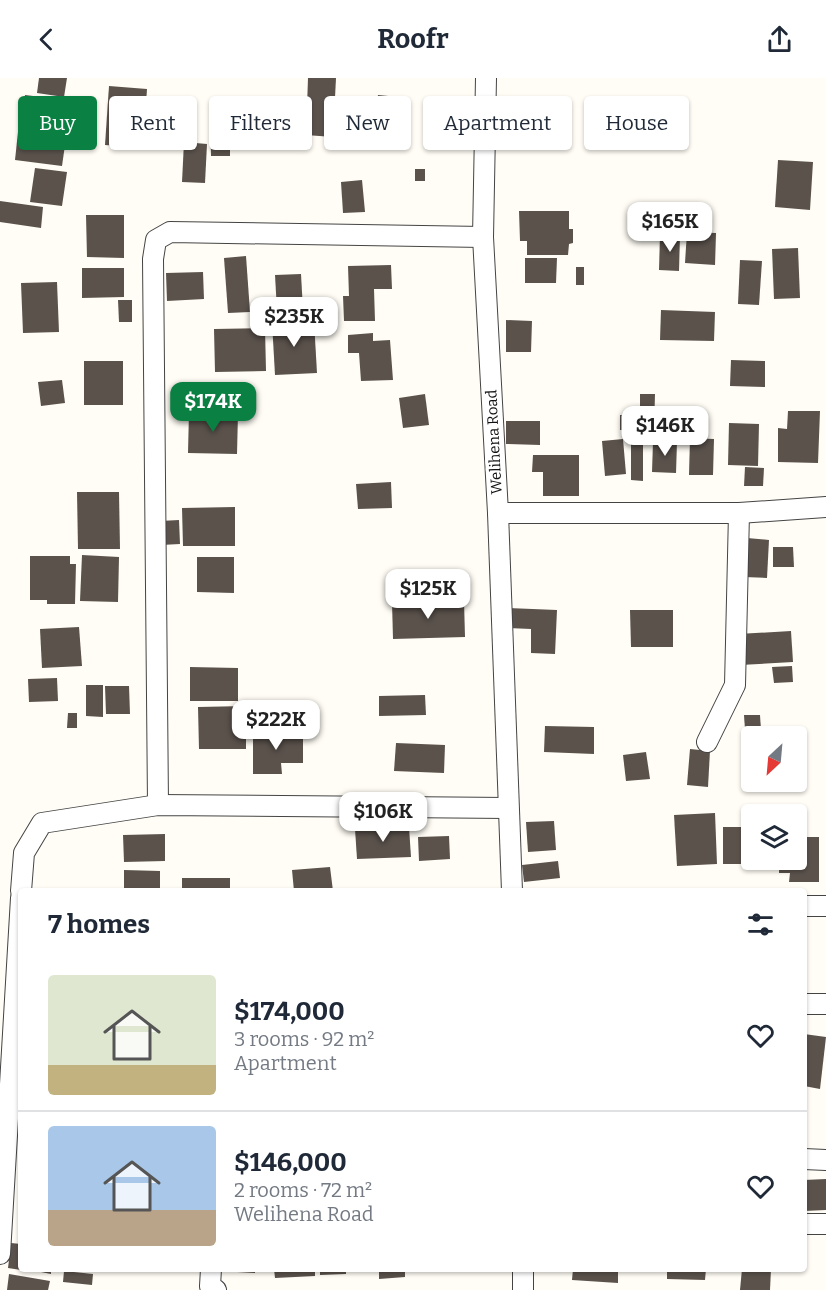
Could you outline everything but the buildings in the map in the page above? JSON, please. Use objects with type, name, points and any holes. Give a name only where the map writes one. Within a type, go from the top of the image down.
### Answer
[{"type":"street","name":"Welihena Road","points":[[486,78],[483,237],[498,513],[739,513],[826,507]]},
{"type":"street","points":[[159,805],[153,271],[156,240],[170,232],[483,237]]},
{"type":"street","points":[[498,513],[512,888]]},
{"type":"street","points":[[707,742],[735,685],[739,513]]},
{"type":"street","points":[[21,888],[24,853],[42,823],[159,805],[508,808]]},
{"type":"street","points":[[807,906],[826,906]]},
{"type":"street","points":[[0,1254],[18,949]]},
{"type":"street","points":[[807,1004],[826,1004]]},
{"type":"street","points":[[807,1160],[826,1160]]},
{"type":"street","points":[[807,1224],[826,1224]]},
{"type":"street","points":[[212,1272],[210,1286],[216,1290]]},
{"type":"street","points":[[523,1272],[523,1290]]}]
